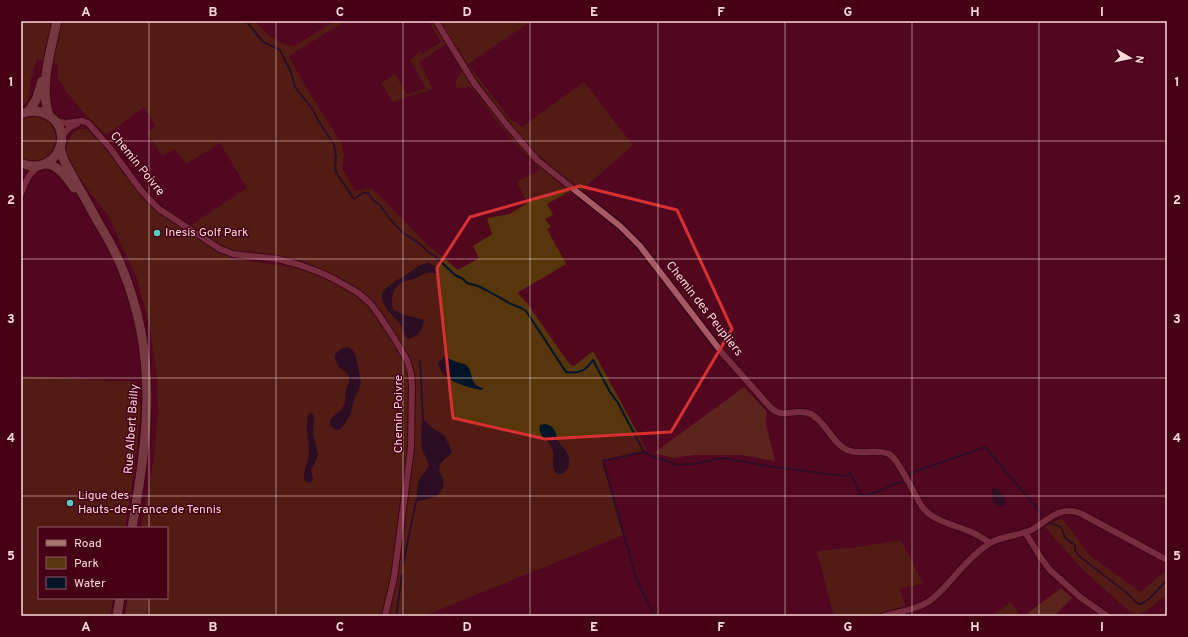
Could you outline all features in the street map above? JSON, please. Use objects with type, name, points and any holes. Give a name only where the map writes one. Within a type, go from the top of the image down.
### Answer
[{"type":"main road","points":[[25,113],[36,100],[49,58],[58,21]]},
{"type":"main road","name":"Rue Albert Bailly","points":[[49,58],[45,98],[46,107],[60,129],[63,158],[117,255],[131,293],[142,337],[148,396],[147,425],[142,472],[132,527]]},
{"type":"main road","points":[[25,113],[39,111],[52,118]]},
{"type":"main road","points":[[21,164],[29,166],[43,165],[56,156],[61,142]]},
{"type":"main road","name":"Rue Albert Bailly","points":[[43,165],[55,167],[65,176],[98,221]]},
{"type":"main road","points":[[117,616],[120,599]]},
{"type":"street","name":"Chemin des Peupliers","points":[[436,21],[474,83],[516,136],[538,160],[632,237],[723,354],[771,408],[781,414],[803,412],[812,415],[818,419],[846,450],[857,453],[884,452],[890,455],[897,462],[919,502],[927,512],[938,519],[973,533],[990,542]]},
{"type":"street","points":[[52,118],[66,123],[82,120],[90,124]]},
{"type":"street","points":[[61,142],[67,130],[75,125],[84,122],[90,124]]},
{"type":"street","name":"Chemin Poivre","points":[[90,124],[143,192],[159,208],[216,247],[226,252],[238,255],[273,258],[300,265],[325,274],[347,286],[370,303],[402,351],[409,365],[412,380],[412,441],[394,578],[385,616]]},
{"type":"street","points":[[21,194],[30,174],[35,169],[43,165]]},
{"type":"street","points":[[884,616],[921,606],[929,602],[968,561],[990,542],[1032,529],[1058,512],[1072,511],[1084,515],[1167,560]]},
{"type":"street","points":[[1025,532],[1050,570],[1080,597],[1107,616]]},
{"type":"highlighted area","points":[[580,186],[677,210],[732,329],[671,432],[545,439],[453,418],[437,268],[470,217]]},
{"type":"green space","name":"Inesis Golf Park","points":[[21,21],[255,21],[269,36],[286,45],[295,46],[334,21],[345,21],[289,56],[305,86],[342,144],[344,155],[342,169],[355,191],[372,188],[426,243],[458,270],[479,258],[473,246],[492,234],[487,218],[510,214],[527,203],[517,182],[540,170],[502,128],[471,87],[457,88],[455,82],[462,72],[446,44],[419,62],[433,89],[392,102],[382,83],[395,74],[407,95],[426,88],[410,60],[420,51],[422,54],[441,42],[429,21],[531,21],[468,64],[512,121],[516,122],[522,127],[584,82],[633,145],[576,195],[568,192],[547,204],[553,215],[545,219],[551,227],[547,229],[566,264],[517,293],[527,303],[570,365],[574,366],[593,351],[647,450],[602,460],[623,535],[424,616],[125,616],[128,599],[168,599],[168,527],[141,527],[154,458],[158,414],[157,375],[150,328],[138,281],[108,215],[80,179],[67,155],[66,148],[71,135],[81,129],[86,129],[91,132],[114,157],[148,204],[172,222],[221,254],[234,259],[303,269],[364,298],[367,295],[337,277],[303,261],[275,255],[230,251],[222,248],[190,226],[247,188],[220,143],[186,164],[175,149],[162,156],[147,133],[156,126],[144,107],[106,135],[93,123],[68,94],[57,77],[58,65],[37,59],[31,78],[29,97],[27,102],[21,107]]},
{"type":"green space","points":[[33,116],[45,119],[52,126],[56,135],[55,145],[50,153],[43,159],[33,161],[21,157],[21,120]]},
{"type":"green space","name":"Ligue des Hauts-de-France de Tennis","points":[[21,376],[136,382],[141,410],[125,527],[38,527],[38,599],[113,599],[110,616],[21,616]]},
{"type":"green space","points":[[1062,518],[1089,555],[1140,592],[1167,570],[1167,594],[1146,611],[1137,614],[1128,610],[1082,569],[1045,527]]},
{"type":"green space","points":[[901,540],[923,583],[900,589],[905,606],[872,616],[834,616],[817,551],[859,547]]},
{"type":"green space","points":[[1011,602],[1020,616],[992,616]]},
{"type":"shaded area","points":[[744,387],[767,412],[766,424],[775,461],[741,455],[694,455],[673,458],[654,453]]},
{"type":"shaded area","points":[[1061,588],[1072,598],[1054,616],[1024,616]]},
{"type":"shaded area","points":[[128,599],[148,599],[146,616],[125,616]]},
{"type":"water","points":[[428,263],[435,266],[437,273],[426,273],[414,279],[403,282],[394,290],[392,301],[393,309],[402,314],[424,320],[422,327],[415,337],[408,339],[398,322],[384,305],[382,294],[384,290],[392,283],[418,267]]},
{"type":"water","points":[[347,347],[352,349],[356,356],[361,383],[355,397],[350,416],[341,429],[336,430],[330,423],[333,417],[344,405],[349,377],[347,373],[337,364],[335,355],[339,350]]},
{"type":"water","points":[[443,357],[466,365],[469,368],[473,381],[475,384],[483,388],[482,390],[462,385],[444,374],[438,363]]},
{"type":"water","points":[[309,413],[312,413],[314,416],[313,434],[318,454],[311,470],[313,478],[312,482],[308,483],[304,480],[304,473],[309,455],[307,421]]},
{"type":"water","points":[[422,420],[425,420],[431,427],[445,436],[452,452],[442,462],[439,468],[443,478],[443,487],[439,494],[432,498],[416,502],[418,481],[428,468],[429,464],[422,449]]},
{"type":"water","points":[[544,424],[551,426],[569,457],[567,469],[563,473],[557,474],[553,468],[552,449],[540,432],[540,425]]},
{"type":"water","points":[[995,488],[1001,493],[1005,500],[1005,505],[1001,507],[998,506],[993,500],[992,489]]},
{"type":"waterway","points":[[246,21],[263,42],[280,50],[291,72],[295,87],[314,111],[334,145],[336,157],[335,167],[337,174],[354,199],[363,193],[368,193],[402,232],[435,256],[455,275],[467,283],[478,286],[526,311],[566,372],[575,373],[582,371],[593,360],[644,452],[655,458],[675,465],[693,464],[723,458],[828,474],[846,476],[850,473],[861,495],[868,495],[893,484],[904,482]]},
{"type":"waterway","points":[[420,361],[423,420]]},
{"type":"waterway","points":[[909,480],[911,473],[985,447],[1043,515]]},
{"type":"waterway","points":[[644,452],[603,461],[636,578],[655,616]]},
{"type":"waterway","points":[[403,564],[416,502]]},
{"type":"waterway","points":[[1051,523],[1061,527],[1065,538],[1075,545],[1075,550],[1079,556],[1128,594],[1137,603],[1141,604],[1149,599],[1167,580]]},
{"type":"waterway","points":[[396,616],[402,575]]},
{"type":"place","name":"Inesis Golf Park","points":[[157,233]]},
{"type":"place","name":"Ligue des Hauts-de-France de Tennis","points":[[70,503]]}]
